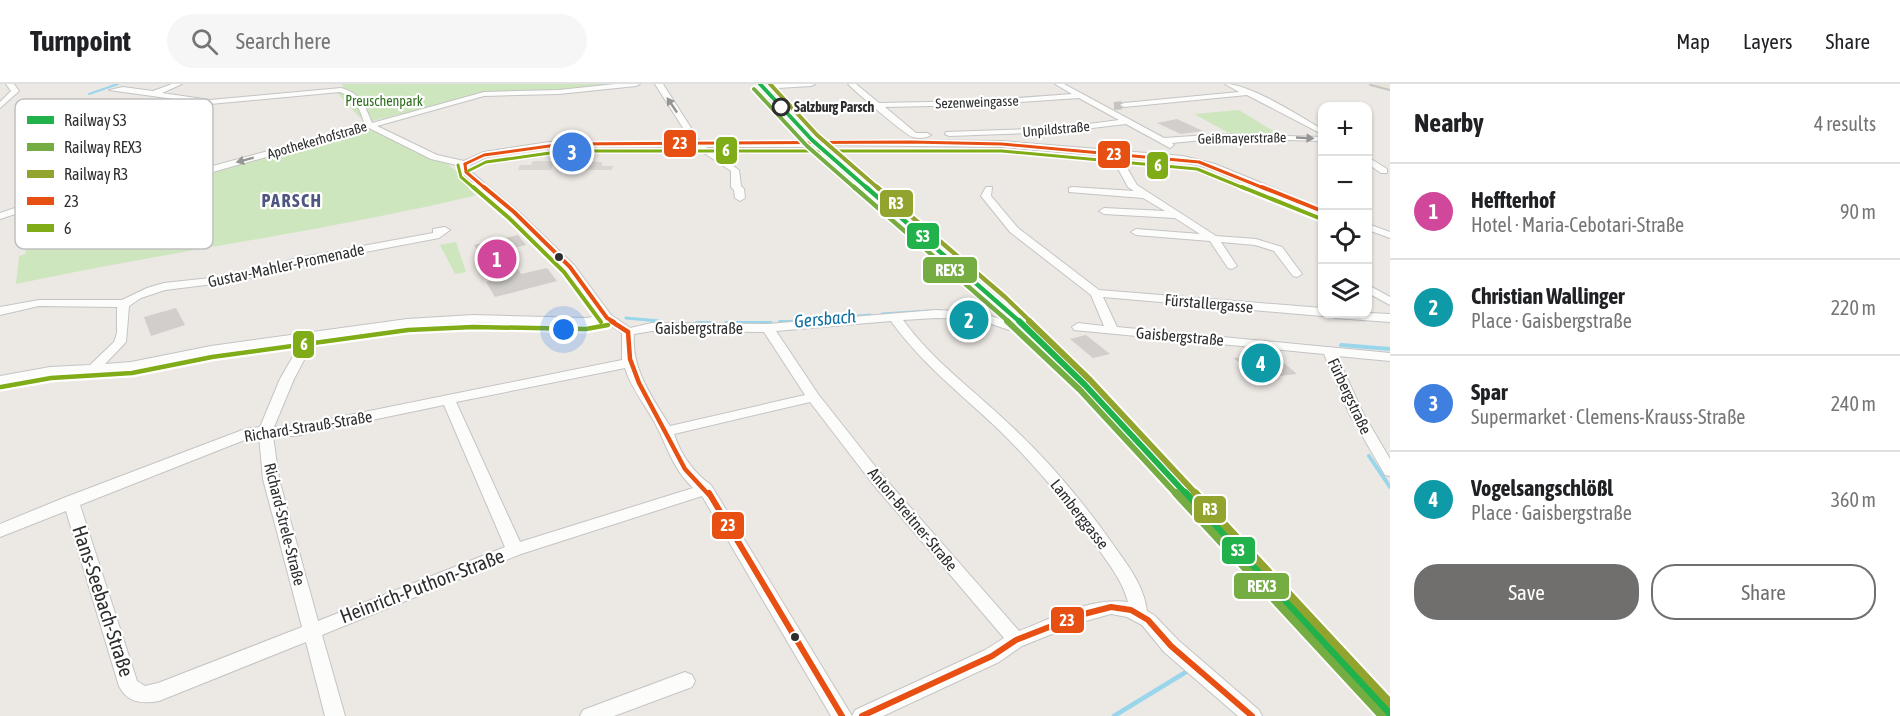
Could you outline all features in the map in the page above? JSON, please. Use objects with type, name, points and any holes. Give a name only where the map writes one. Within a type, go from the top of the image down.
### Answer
[{"type":"main road","points":[[1375,84],[1390,86]]},
{"type":"street","points":[[0,106],[15,91],[10,84]]},
{"type":"street","points":[[153,93],[178,84]]},
{"type":"street","points":[[281,84],[282,95]]},
{"type":"street","name":"Apothekerhofstraße","points":[[213,169],[491,93],[559,92],[636,84]]},
{"type":"street","points":[[659,84],[698,145],[735,170],[736,187],[739,189],[740,198]]},
{"type":"street","points":[[777,84],[778,86],[811,84]]},
{"type":"street","points":[[852,84],[913,134]]},
{"type":"street","points":[[1059,84],[1176,149],[1183,159]]},
{"type":"street","points":[[1229,84],[1318,129]]},
{"type":"street","points":[[113,90],[123,89],[191,99]]},
{"type":"street","points":[[213,102],[323,90],[346,91],[361,103],[369,125],[434,157],[465,164],[484,155],[549,145],[806,144]]},
{"type":"street","points":[[1124,105],[1247,93]]},
{"type":"street","name":"Sezenweingasse","points":[[875,105],[977,103],[1078,96]]},
{"type":"street","points":[[1100,108],[1114,106]]},
{"type":"street","name":"Unpildstraße","points":[[1114,153],[981,143],[833,139],[913,134],[1041,131],[1125,122]]},
{"type":"street","name":"Geißmayerstraße","points":[[1162,141],[1223,135],[1318,139]]},
{"type":"street","points":[[1162,141],[1166,150],[1164,157]]},
{"type":"street","points":[[1114,153],[1183,159],[1212,166],[1321,210]]},
{"type":"street","points":[[1114,153],[1133,187],[1213,238],[1232,266]]},
{"type":"street","points":[[1372,163],[1384,171]]},
{"type":"street","points":[[465,164],[466,172],[514,212],[570,267],[607,318],[628,332],[626,341],[628,363],[669,440],[692,481],[705,489],[842,716]]},
{"type":"street","points":[[988,189],[986,196],[1014,230],[1096,293],[1112,330]]},
{"type":"street","points":[[1072,190],[1146,195]]},
{"type":"street","name":"Apothekerhofstraße","points":[[0,216],[15,211]]},
{"type":"street","points":[[1104,211],[1178,216]]},
{"type":"street","points":[[1372,228],[1390,235]]},
{"type":"street","name":"Gustav-Mahler-Promenade","points":[[0,311],[39,303],[124,304],[135,296],[158,287],[228,280],[278,266],[439,235],[437,231],[446,230]]},
{"type":"street","points":[[1136,232],[1257,242],[1278,249],[1297,274]]},
{"type":"street","points":[[1372,291],[1390,302]]},
{"type":"street","name":"Fürstallergasse","points":[[1096,293],[1318,312]]},
{"type":"street","points":[[93,369],[120,341],[121,314],[124,304]]},
{"type":"street","name":"Gaisbergstraße","points":[[628,332],[652,327],[768,328],[952,314],[978,316],[1009,326]]},
{"type":"street","points":[[1372,317],[1390,318]]},
{"type":"street","points":[[0,380],[50,371],[131,366],[211,350],[307,341],[432,321],[586,322],[607,318]]},
{"type":"street","name":"Lamberggasse","points":[[895,318],[926,357],[1034,456],[1091,525],[1128,581],[1138,600],[1139,614]]},
{"type":"street","name":"Gaisbergstraße","points":[[1078,327],[1390,357]]},
{"type":"street","name":"Anton-Breitner-Straße","points":[[768,328],[813,397],[878,479],[1016,640]]},
{"type":"street","name":"Richard-Strele-Straße","points":[[307,341],[286,379],[265,431],[271,479],[334,716]]},
{"type":"street","name":"Fürbergstraße","points":[[1329,351],[1341,383],[1368,437],[1390,471]]},
{"type":"street","name":"Richard-Strauß-Straße","points":[[0,531],[250,432],[296,432],[628,363]]},
{"type":"street","points":[[666,431],[813,397]]},
{"type":"street","points":[[449,400],[515,550]]},
{"type":"street","name":"Heinrich-Puthon-Straße","points":[[143,695],[159,692],[312,629],[515,550],[705,489]]},
{"type":"street","name":"Hans-Seebach-Straße","points":[[71,501],[129,686],[143,695]]},
{"type":"street","points":[[862,716],[992,656],[1016,640],[1095,610],[1122,608],[1148,620],[1171,646],[1252,716]]},
{"type":"street","points":[[598,715],[685,681]]},
{"type":"green space","name":"Preuschenpark","points":[[342,84],[623,84],[583,90],[484,94],[368,122],[358,116],[337,93],[343,86]]},
{"type":"green space","points":[[1239,110],[1278,134],[1229,133],[1194,114]]},
{"type":"green space","points":[[359,124],[402,139],[440,157],[482,194],[366,219],[213,247],[213,167]]},
{"type":"green space","points":[[456,242],[466,272],[455,274],[440,245]]},
{"type":"green space","points":[[26,249],[201,249],[16,284],[19,256],[25,254]]},
{"type":"shaded area","points":[[533,161],[602,162],[602,166],[613,166],[612,170],[565,170],[568,163],[554,162],[551,170],[518,170],[520,165],[531,165]]},
{"type":"building","points":[[1177,119],[1203,131],[1181,134],[1157,123]]},
{"type":"building","points":[[518,235],[526,245],[505,250],[521,274],[547,268],[557,281],[495,297],[486,282],[496,280],[474,245]]},
{"type":"building","points":[[176,308],[185,325],[151,336],[144,317]]},
{"type":"building","points":[[1086,335],[1110,354],[1093,358],[1070,339]]},
{"type":"building","points":[[1257,356],[1261,359],[1277,357],[1297,374],[1279,376],[1270,369],[1252,371],[1233,358]]},
{"type":"waterway","points":[[89,94],[118,84]]},
{"type":"waterway","name":"Gersbach","points":[[882,314],[929,311]]},
{"type":"waterway","name":"Gersbach","points":[[838,318],[870,315]]},
{"type":"waterway","name":"Gersbach","points":[[626,318],[659,321]]},
{"type":"waterway","name":"Gersbach","points":[[780,322],[794,322]]},
{"type":"waterway","name":"Gersbach","points":[[697,323],[711,323]]},
{"type":"waterway","name":"Gersbach","points":[[726,323],[771,323]]},
{"type":"waterway","name":"Gersbach","points":[[443,324],[479,328],[528,324]]},
{"type":"waterway","name":"Gersbach","points":[[312,340],[367,332]]},
{"type":"waterway","name":"Gersbach","points":[[199,356],[305,342]]},
{"type":"waterway","name":"Gersbach","points":[[1341,345],[1390,349]]},
{"type":"waterway","name":"Gersbach","points":[[0,386],[61,374]]},
{"type":"waterway","points":[[1369,456],[1390,487]]},
{"type":"waterway","points":[[1114,716],[1186,672]]},
{"type":"tunnel","points":[[1114,106],[1124,105]]},
{"type":"tunnel","points":[[806,144],[834,143]]},
{"type":"rail line","name":"S3","points":[[760,84],[812,140],[1000,303],[1085,385],[1390,714]]},
{"type":"rail line","name":"R3","points":[[770,84],[817,135],[1005,297],[1090,380],[1390,703]]},
{"type":"rail line","name":"REX3","points":[[754,89],[807,146],[995,309],[1080,390],[1382,716]]},
{"type":"transit line","name":"23","points":[[465,164],[484,155],[564,144],[911,142],[1002,144],[1199,162],[1319,210]]},
{"type":"transit line","name":"6","points":[[468,171],[486,162],[564,151],[1002,151],[1197,169],[1318,218]]},
{"type":"transit line","name":"23","points":[[465,164],[466,172],[514,212],[570,267],[607,318],[628,332]]},
{"type":"transit line","name":"6","points":[[458,165],[461,177],[509,218],[564,272],[601,322]]},
{"type":"transit line","name":"6","points":[[1,387],[51,378],[132,373],[212,357],[408,330],[473,327],[586,329],[608,325]]},
{"type":"transit line","name":"23","points":[[628,332],[633,371],[681,462],[691,476],[706,489],[842,716]]},
{"type":"transit line","name":"23","points":[[862,716],[992,656],[1016,640],[1080,615],[1111,607],[1131,610],[1148,620],[1171,646],[1252,716]]},
{"type":"place","name":"Salzburg Parsch","points":[[781,107]]},
{"type":"place","name":"Spar","points":[[572,152]]},
{"type":"place","name":"Heffterhof","points":[[497,259]]},
{"type":"place","name":"Christian Wallinger","points":[[969,320]]},
{"type":"place","name":"Vogelsangschlößl","points":[[1261,363]]},
{"type":"district","name":"PARSCH","points":[[292,201]]}]
